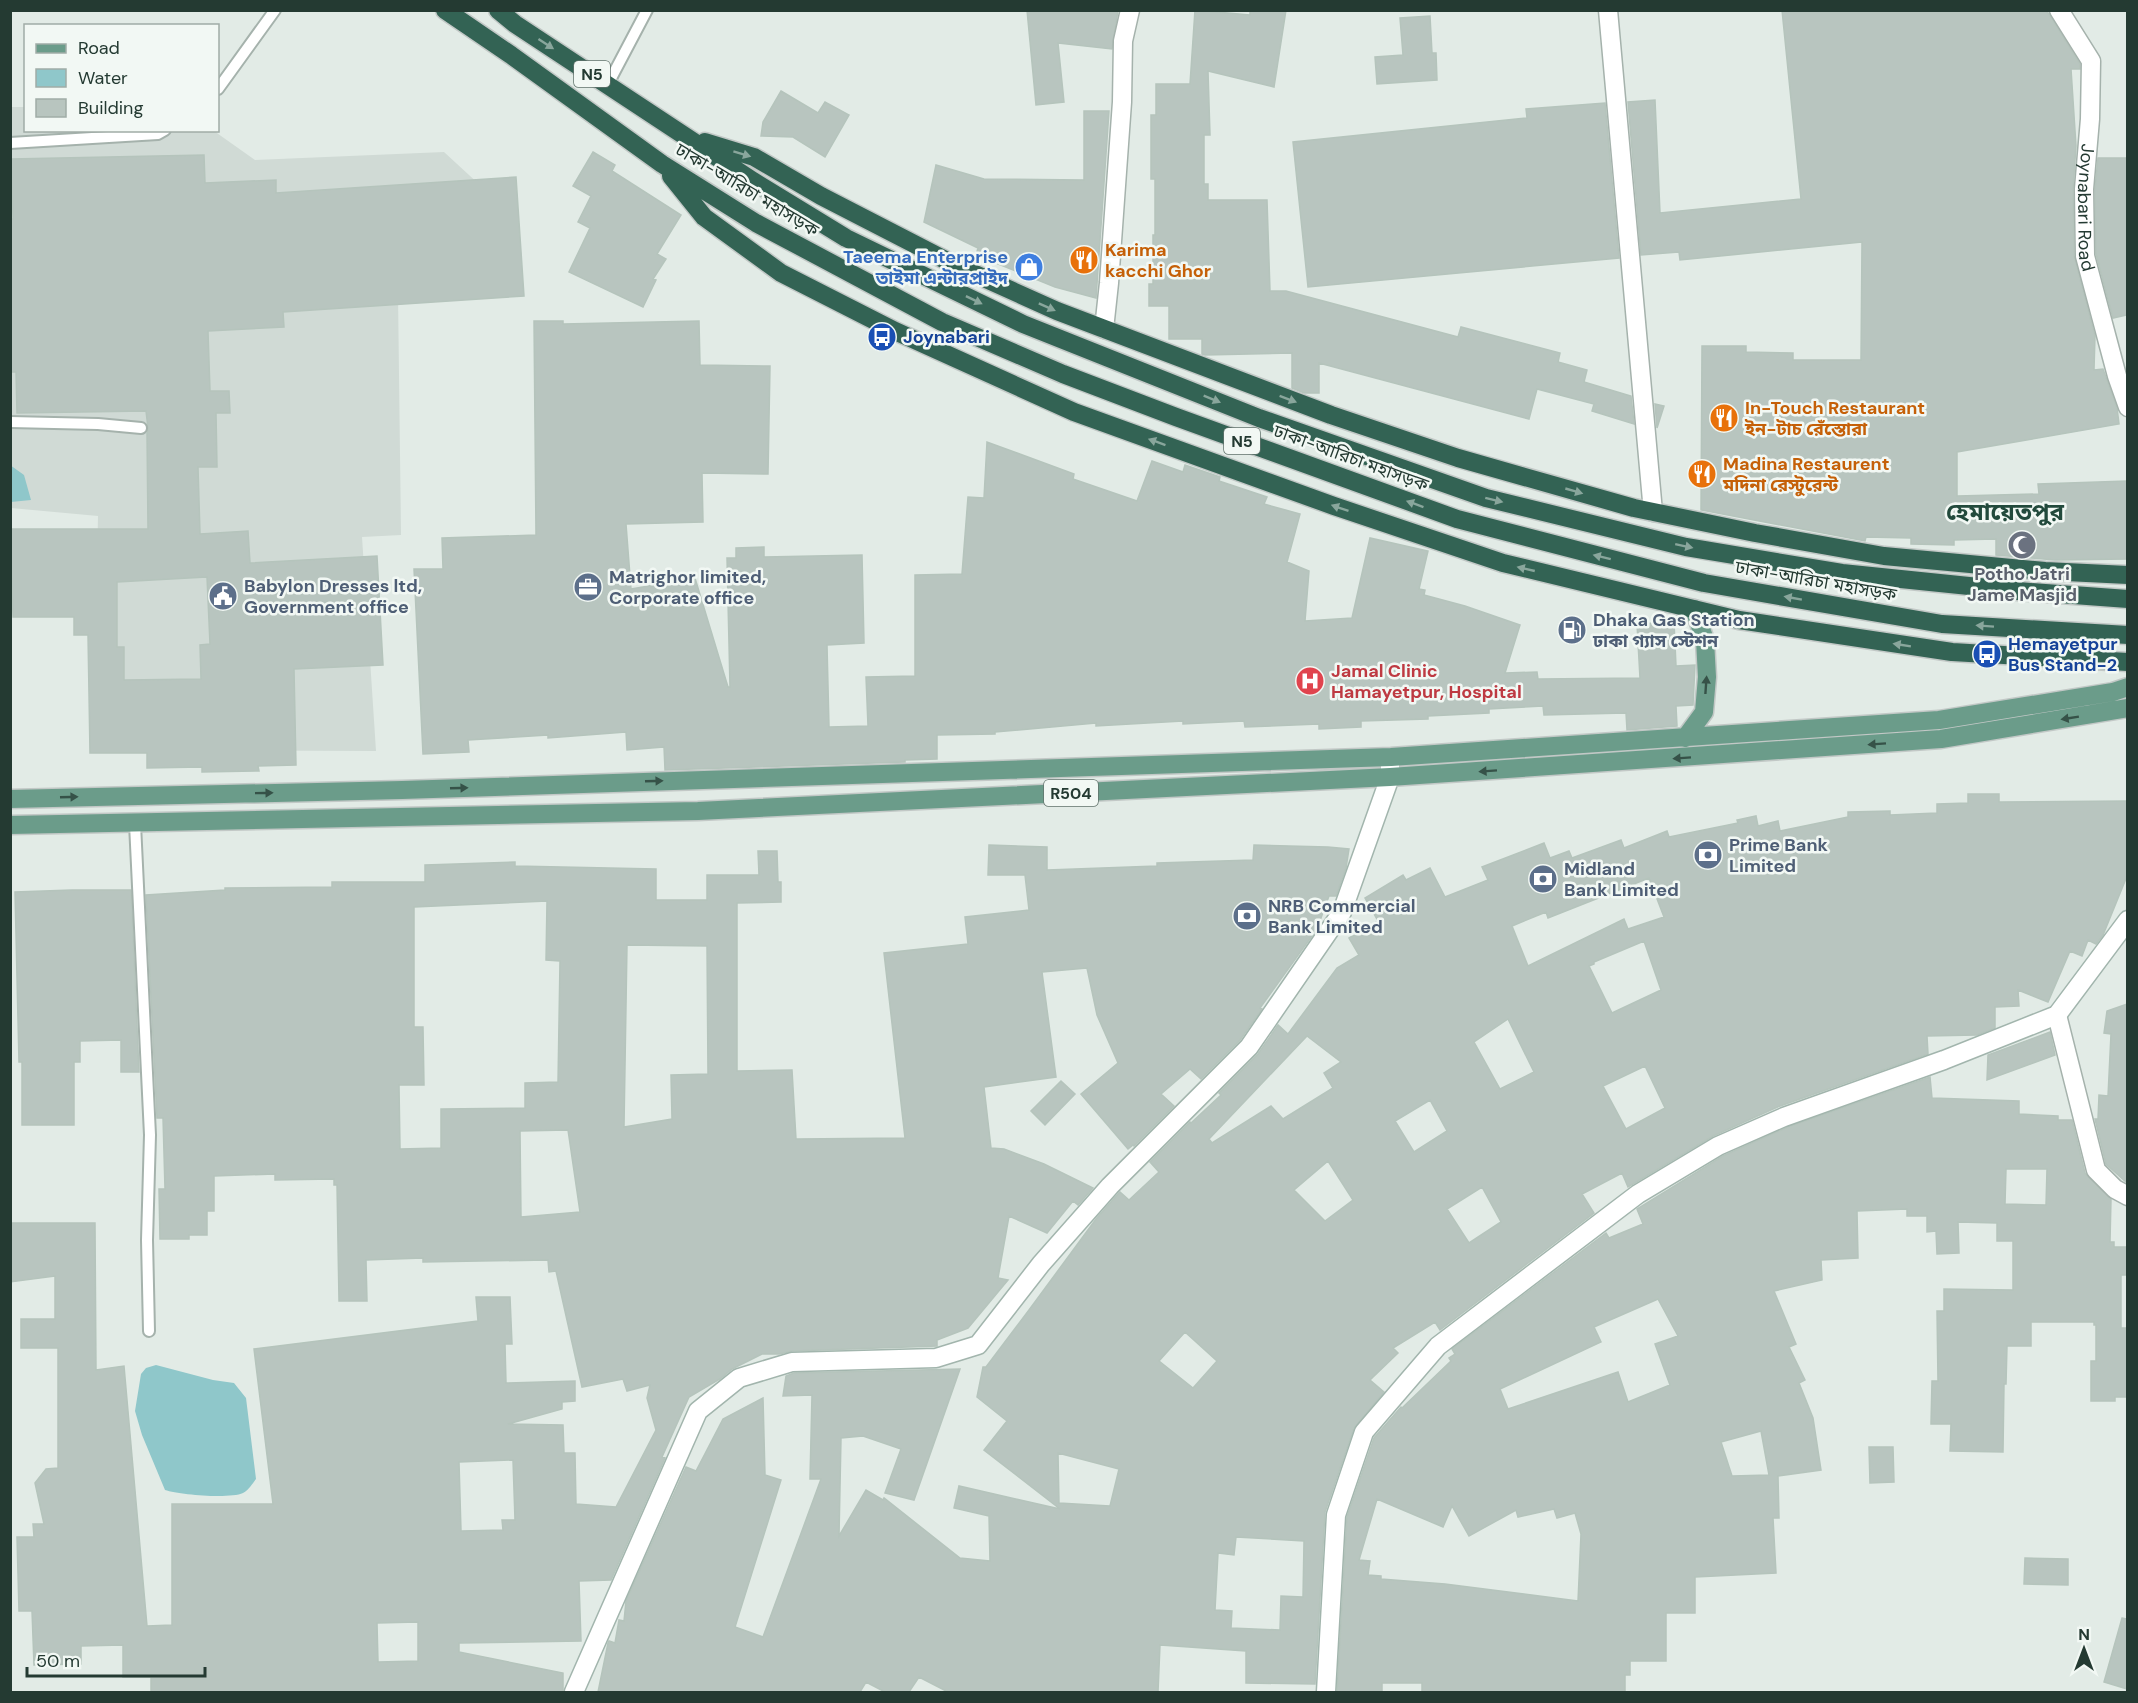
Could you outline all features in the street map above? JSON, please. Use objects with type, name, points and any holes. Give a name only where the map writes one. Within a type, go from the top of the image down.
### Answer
[{"type":"highway","name":"ঢাকা-আরিচা মহাসড়ক","points":[[445,10],[662,164],[756,223],[942,322],[1063,374],[1176,417],[1457,519],[1704,583],[1942,624],[2127,635]]},
{"type":"highway","name":"N5","points":[[498,10],[515,24],[686,137]]},
{"type":"highway","name":"ঢাকা-আরিচা মহাসড়ক","points":[[686,137],[753,182],[846,238],[1023,324],[1259,418],[1486,498],[1686,547],[1842,573],[2018,591],[2127,599]]},
{"type":"highway","points":[[686,137],[754,157],[821,196],[955,265],[1057,311],[1331,415],[1437,451],[1653,512],[1755,533],[1884,556],[2045,571],[2127,575]]},
{"type":"highway","points":[[662,164],[704,217],[782,273],[895,331],[1074,412],[1503,564],[1739,620],[1952,652],[2127,662]]},
{"type":"main road","points":[[1685,738],[1704,712],[1707,677],[1705,640],[1694,609]]},
{"type":"main road","name":"R504","points":[[10,799],[414,789],[1391,757],[1939,720],[2113,692],[2127,687]]},
{"type":"main road","name":"R504","points":[[10,825],[698,811],[1390,777],[1941,739],[2127,708]]},
{"type":"street","points":[[1104,329],[1122,102],[1123,40],[1130,10]]},
{"type":"street","points":[[1608,10],[1653,512]]},
{"type":"street","name":"Joynabari Road","points":[[2060,10],[2091,61],[2090,119],[2084,189],[2085,256],[2127,407]]},
{"type":"street","points":[[574,1692],[698,1411],[739,1378],[792,1362],[936,1358],[978,1345],[1041,1264],[1110,1186],[1249,1047],[1342,912],[1390,777],[1391,757]]},
{"type":"street","points":[[1326,1692],[1336,1515],[1365,1432],[1438,1346],[1638,1194],[1718,1146],[1784,1117],[1944,1060],[2057,1015],[2127,920]]},
{"type":"street","points":[[2057,1015],[2096,1170],[2115,1189],[2127,1196]]},
{"type":"lane","points":[[219,88],[275,10]]},
{"type":"lane","points":[[608,84],[647,10]]},
{"type":"lane","points":[[10,143],[162,132]]},
{"type":"lane","points":[[10,422],[98,424],[141,428]]},
{"type":"lane","points":[[135,824],[150,1135],[147,1240],[149,1331]]},
{"type":"shaded area","points":[[10,107],[24,107],[24,132],[215,132],[255,160],[444,152],[494,198],[398,294],[401,535],[362,537],[376,751],[93,750],[98,516],[11,508]]},
{"type":"water","points":[[10,465],[24,475],[31,500],[11,502]]},
{"type":"water","points":[[156,1365],[234,1383],[246,1398],[256,1479],[245,1492],[237,1495],[217,1496],[165,1490],[142,1435],[135,1411],[141,1374],[146,1368]]},
{"type":"building","points":[[1027,10],[1118,10],[1112,49],[1058,43],[1064,102],[1036,105]]},
{"type":"building","points":[[1195,10],[1250,15],[1250,10],[1286,10],[1274,87],[1208,71],[1210,135],[1204,135],[1204,184],[1208,184],[1208,200],[1267,200],[1270,291],[1286,291],[1458,337],[1461,327],[1560,353],[1558,362],[1587,370],[1584,382],[1631,396],[1634,424],[1592,411],[1594,404],[1537,389],[1529,419],[1319,363],[1319,393],[1304,393],[1292,388],[1292,353],[1205,355],[1202,354],[1202,339],[1169,339],[1169,306],[1149,306],[1149,284],[1153,284],[1153,235],[1155,235],[1155,179],[1151,179],[1151,115],[1156,115],[1156,84],[1190,84]]},
{"type":"building","points":[[1782,10],[2042,10],[2049,14],[2080,64],[2080,69],[2071,69],[2076,146],[2073,189],[2074,256],[2095,336],[2094,370],[2103,369],[2117,408],[2119,424],[1957,452],[1957,496],[2039,494],[2038,484],[2127,481],[2127,559],[2055,560],[1996,555],[1996,539],[1954,540],[1954,545],[1911,544],[1911,538],[1866,537],[1865,541],[1701,510],[1702,346],[1746,346],[1746,352],[1793,353],[1793,360],[1861,360],[1862,242],[1680,260],[1679,252],[1641,255],[1628,102],[1655,100],[1660,213],[1801,199]]},
{"type":"building","points":[[1430,16],[1432,53],[1436,53],[1437,80],[1377,84],[1375,57],[1403,55],[1400,18]]},
{"type":"building","points":[[781,91],[818,113],[825,102],[849,115],[825,157],[793,137],[761,136],[763,122]]},
{"type":"building","points":[[1605,103],[1619,258],[1308,287],[1293,142],[1527,118],[1526,109]]},
{"type":"building","points":[[1084,111],[1109,111],[1096,298],[1055,287],[976,255],[978,248],[924,222],[936,165],[984,179],[1084,180]]},
{"type":"building","points":[[593,152],[615,165],[612,171],[681,215],[657,254],[666,259],[653,279],[656,280],[643,307],[569,272],[590,228],[578,222],[591,196],[573,186]]},
{"type":"building","points":[[204,155],[205,183],[276,180],[276,193],[516,177],[524,296],[283,312],[284,327],[208,331],[210,391],[229,391],[230,413],[216,413],[217,467],[198,467],[200,534],[248,531],[250,563],[377,556],[383,665],[294,669],[296,765],[258,766],[259,771],[202,772],[202,767],[147,768],[147,753],[90,753],[88,635],[74,635],[74,617],[13,617],[10,529],[148,529],[148,428],[146,411],[17,413],[16,372],[10,372],[10,219],[13,219],[11,159]],"holes":[[[207,577],[210,644],[200,645],[201,679],[124,680],[124,647],[117,647],[117,582]]]},
{"type":"building","points":[[2098,158],[2127,158],[2127,315],[2113,318],[2096,254],[2095,189]]},
{"type":"building","points":[[534,321],[563,321],[563,324],[699,321],[700,365],[770,366],[768,474],[702,473],[703,522],[626,524],[631,589],[695,578],[728,687],[730,687],[727,558],[736,558],[736,548],[764,547],[764,557],[862,555],[864,643],[827,645],[829,727],[868,726],[866,677],[915,676],[915,575],[962,574],[968,497],[984,498],[987,442],[1074,474],[1073,479],[1137,501],[1152,461],[1183,472],[1185,465],[1220,477],[1219,481],[1267,497],[1264,504],[1300,514],[1287,562],[1309,571],[1305,621],[1352,618],[1370,538],[1428,551],[1419,589],[1425,590],[1424,595],[1520,625],[1505,673],[1537,672],[1538,679],[1640,678],[1637,624],[1674,622],[1676,666],[1695,665],[1693,705],[1676,706],[1677,726],[1627,730],[1626,713],[1544,715],[1543,706],[1489,709],[1489,713],[1428,716],[1428,719],[1361,721],[1361,727],[1319,729],[1319,724],[1245,727],[1244,721],[1183,724],[1183,721],[1096,726],[1096,723],[995,732],[995,734],[937,735],[937,759],[905,760],[905,762],[665,770],[664,747],[627,750],[626,732],[548,738],[548,735],[468,740],[469,752],[423,754],[414,569],[443,569],[442,538],[536,535]]},
{"type":"building","points":[[1655,404],[1664,406],[1657,428]]},
{"type":"building","points":[[1968,794],[1999,794],[1999,802],[2127,801],[2127,876],[2103,935],[2096,944],[2088,940],[2082,956],[2070,951],[2048,1002],[2018,990],[2019,1006],[1995,1007],[1995,1028],[1977,1035],[1927,1036],[1928,1054],[1780,1106],[1713,1136],[1628,1187],[1622,1173],[1582,1194],[1594,1213],[1440,1330],[1435,1322],[1393,1348],[1398,1353],[1370,1380],[1384,1392],[1354,1428],[1325,1512],[1315,1684],[1246,1683],[1246,1651],[1160,1645],[1158,1692],[948,1692],[919,1677],[909,1692],[885,1692],[866,1682],[860,1692],[598,1692],[608,1643],[609,1641],[615,1643],[619,1620],[624,1621],[626,1601],[686,1467],[696,1471],[723,1419],[763,1398],[765,1475],[781,1480],[735,1627],[763,1637],[821,1479],[810,1479],[812,1395],[783,1396],[786,1376],[794,1373],[960,1369],[914,1500],[885,1493],[901,1449],[863,1436],[841,1438],[839,1536],[866,1490],[883,1500],[884,1498],[960,1558],[990,1561],[989,1516],[954,1508],[959,1486],[1060,1509],[984,1450],[1007,1421],[977,1397],[983,1367],[986,1367],[1096,1219],[1118,1194],[1120,1192],[1129,1200],[1159,1172],[1150,1162],[1221,1095],[1219,1093],[1258,1054],[1278,1025],[1288,1034],[1337,968],[1359,955],[1349,938],[1378,921],[1365,898],[1403,875],[1406,880],[1430,868],[1445,897],[1488,880],[1482,867],[1544,843],[1550,858],[1569,851],[1572,858],[1621,840],[1624,848],[1667,831],[1669,837],[1738,823],[1737,820],[1756,816],[1758,826],[1778,821],[1780,831],[1848,817],[1848,812],[1890,811],[1890,815],[1937,813],[1937,804],[1968,803]],"holes":[[[1649,878],[1664,917],[1628,929],[1624,919],[1528,966],[1512,926],[1546,912],[1548,918]],[[1644,941],[1661,990],[1612,1013],[1589,966]],[[1508,1019],[1534,1072],[1500,1089],[1474,1042]],[[1307,1036],[1341,1062],[1324,1073],[1333,1088],[1283,1119],[1271,1106],[1212,1143],[1209,1139]],[[1645,1066],[1665,1108],[1626,1129],[1603,1086]],[[1430,1100],[1447,1131],[1414,1152],[1395,1121]],[[1328,1161],[1353,1200],[1325,1221],[1294,1190]],[[1482,1187],[1501,1222],[1469,1243],[1447,1209]],[[1185,1332],[1217,1361],[1193,1388],[1159,1361]],[[1058,1453],[1119,1469],[1110,1506],[1059,1503]],[[1236,1537],[1304,1541],[1303,1597],[1281,1596],[1280,1630],[1231,1628],[1232,1611],[1215,1610],[1218,1553],[1234,1555]]]},
{"type":"building","points":[[989,845],[1047,847],[1047,870],[1253,860],[1254,845],[1349,849],[1346,868],[1336,896],[1329,896],[1317,929],[1260,1008],[1262,1009],[1240,1040],[1201,1079],[1190,1069],[1161,1094],[1174,1106],[1134,1146],[1128,1149],[1081,1094],[1118,1063],[1097,1015],[1087,968],[1042,972],[1056,1077],[984,1087],[991,1148],[1004,1149],[1044,1164],[1093,1188],[1078,1205],[1073,1201],[1047,1233],[1009,1216],[998,1278],[1008,1280],[968,1328],[937,1340],[937,1346],[762,1354],[732,1369],[720,1379],[689,1397],[662,1457],[665,1458],[611,1580],[579,1581],[581,1641],[459,1643],[459,1652],[563,1673],[563,1692],[151,1692],[151,1677],[123,1677],[123,1645],[81,1646],[81,1664],[34,1665],[32,1611],[19,1611],[17,1537],[34,1537],[33,1524],[44,1524],[35,1483],[46,1469],[58,1468],[58,1348],[21,1348],[21,1319],[55,1319],[55,1276],[10,1282],[10,1223],[95,1223],[96,1370],[124,1366],[147,1626],[172,1625],[172,1504],[273,1504],[254,1349],[478,1321],[476,1297],[510,1297],[512,1344],[505,1344],[506,1383],[575,1381],[575,1401],[562,1402],[562,1409],[508,1424],[563,1425],[564,1453],[575,1453],[576,1504],[616,1507],[656,1430],[647,1398],[650,1385],[627,1391],[623,1379],[582,1387],[556,1271],[549,1272],[548,1260],[423,1262],[423,1258],[366,1260],[367,1301],[339,1301],[337,1185],[334,1185],[334,1179],[275,1180],[275,1174],[214,1176],[214,1211],[207,1211],[207,1235],[189,1235],[189,1239],[160,1239],[159,1189],[165,1189],[163,1118],[157,1118],[146,895],[225,890],[225,888],[332,887],[332,882],[425,882],[425,865],[515,862],[515,866],[656,869],[656,900],[707,900],[707,875],[759,875],[758,851],[777,851],[781,902],[737,903],[737,1071],[792,1070],[796,1139],[905,1138],[884,953],[968,944],[965,917],[1029,910],[1025,875],[988,875]],"holes":[[[547,901],[546,960],[560,961],[558,1082],[525,1083],[525,1108],[441,1109],[441,1148],[400,1149],[399,1085],[424,1085],[423,1027],[414,1027],[414,907]],[[627,945],[707,946],[708,1074],[671,1075],[672,1119],[624,1127]],[[568,1130],[580,1212],[521,1217],[520,1131]],[[513,1460],[515,1520],[502,1520],[503,1530],[461,1531],[459,1462]],[[418,1622],[418,1661],[378,1662],[377,1623]]]},
{"type":"building","points":[[131,890],[139,1072],[121,1072],[121,1040],[80,1041],[80,1062],[74,1062],[74,1125],[22,1125],[22,1062],[19,1062],[15,892]]},
{"type":"building","points":[[2127,1004],[2126,1182],[2106,1164],[2095,1119],[2098,1119],[2099,1095],[2108,1096],[2111,1034],[2104,1033],[2107,1011]]},
{"type":"building","points":[[2050,1032],[2055,1055],[1987,1080],[1988,1055]]},
{"type":"building","points":[[1930,1077],[1932,1098],[2019,1101],[2019,1114],[2058,1116],[2058,1120],[2072,1120],[2085,1173],[2111,1199],[2110,1242],[2114,1242],[2114,1247],[2127,1247],[2127,1275],[2121,1275],[2121,1328],[2127,1328],[2127,1397],[2115,1397],[2115,1401],[2091,1401],[2091,1361],[2096,1361],[2096,1325],[2094,1322],[2031,1322],[2031,1346],[2007,1346],[2003,1452],[1950,1451],[1951,1424],[1931,1424],[1932,1381],[1938,1381],[1937,1311],[1944,1311],[1944,1289],[2013,1290],[2013,1241],[1997,1241],[1997,1223],[1958,1222],[1959,1253],[1937,1254],[1936,1231],[1927,1232],[1927,1216],[1907,1216],[1907,1209],[1857,1211],[1858,1258],[1821,1260],[1822,1280],[1774,1291],[1796,1344],[1789,1347],[1805,1380],[1799,1383],[1813,1418],[1821,1470],[1778,1476],[1779,1518],[1773,1518],[1776,1573],[1695,1577],[1695,1613],[1666,1613],[1666,1661],[1630,1661],[1630,1675],[1625,1675],[1625,1692],[1422,1692],[1422,1683],[1382,1683],[1382,1692],[1337,1692],[1347,1517],[1374,1438],[1401,1407],[1451,1361],[1449,1358],[1455,1354],[1452,1349],[1606,1233],[1609,1238],[1643,1224],[1637,1209],[1723,1156],[1788,1127]],"holes":[[[2006,1169],[2047,1169],[2046,1205],[2005,1204]],[[1658,1299],[1678,1336],[1655,1344],[1670,1385],[1628,1402],[1618,1372],[1508,1409],[1500,1389],[1601,1342],[1594,1327]],[[1761,1431],[1769,1475],[1732,1476],[1721,1442]],[[1377,1499],[1443,1527],[1452,1506],[1469,1536],[1516,1510],[1518,1517],[1554,1509],[1557,1518],[1575,1513],[1581,1534],[1578,1601],[1445,1584],[1381,1579],[1381,1576],[1368,1575],[1370,1561],[1359,1560]]]},
{"type":"building","points":[[1061,1081],[1075,1094],[1045,1125],[1031,1111]]},
{"type":"building","points":[[1869,1447],[1893,1447],[1894,1482],[1870,1483]]},
{"type":"building","points":[[2025,1558],[2068,1559],[2068,1585],[2024,1584]]},
{"type":"building","points":[[2122,1618],[2127,1619],[2127,1689],[2104,1682]]},
{"type":"place","name":"Karima kacchi Ghor","points":[[1084,260]]},
{"type":"place","name":"Taeema Enterprise তাইমা এন্টারপ্রাইদ","points":[[1029,267]]},
{"type":"place","name":"Joynabari","points":[[882,337]]},
{"type":"place","name":"In-Touch Restaurant ইন-টাচ রেঁস্তোরা","points":[[1724,418]]},
{"type":"place","name":"Madina Restaurent মদিনা রেস্টুরেন্ট","points":[[1702,474]]},
{"type":"place","name":"Potho Jatri Jame Masjid","points":[[2022,545]]},
{"type":"place","name":"Matrighor limited, Corporate office","points":[[588,587]]},
{"type":"place","name":"Babylon Dresses ltd, Government office","points":[[223,596]]},
{"type":"place","name":"Dhaka Gas Station ঢাকা গ্যাস স্টেশন","points":[[1572,630]]},
{"type":"place","name":"Hemayetpur Bus Stand-2","points":[[1987,654]]},
{"type":"place","name":"Jamal Clinic Hamayetpur, Hospital","points":[[1310,681]]},
{"type":"place","name":"Prime Bank Limited","points":[[1708,855]]},
{"type":"place","name":"Midland Bank Limited","points":[[1543,879]]},
{"type":"place","name":"NRB Commercial Bank Limited","points":[[1247,916]]},
{"type":"district","name":"হেমায়েতপুর","points":[[2005,511]]}]
